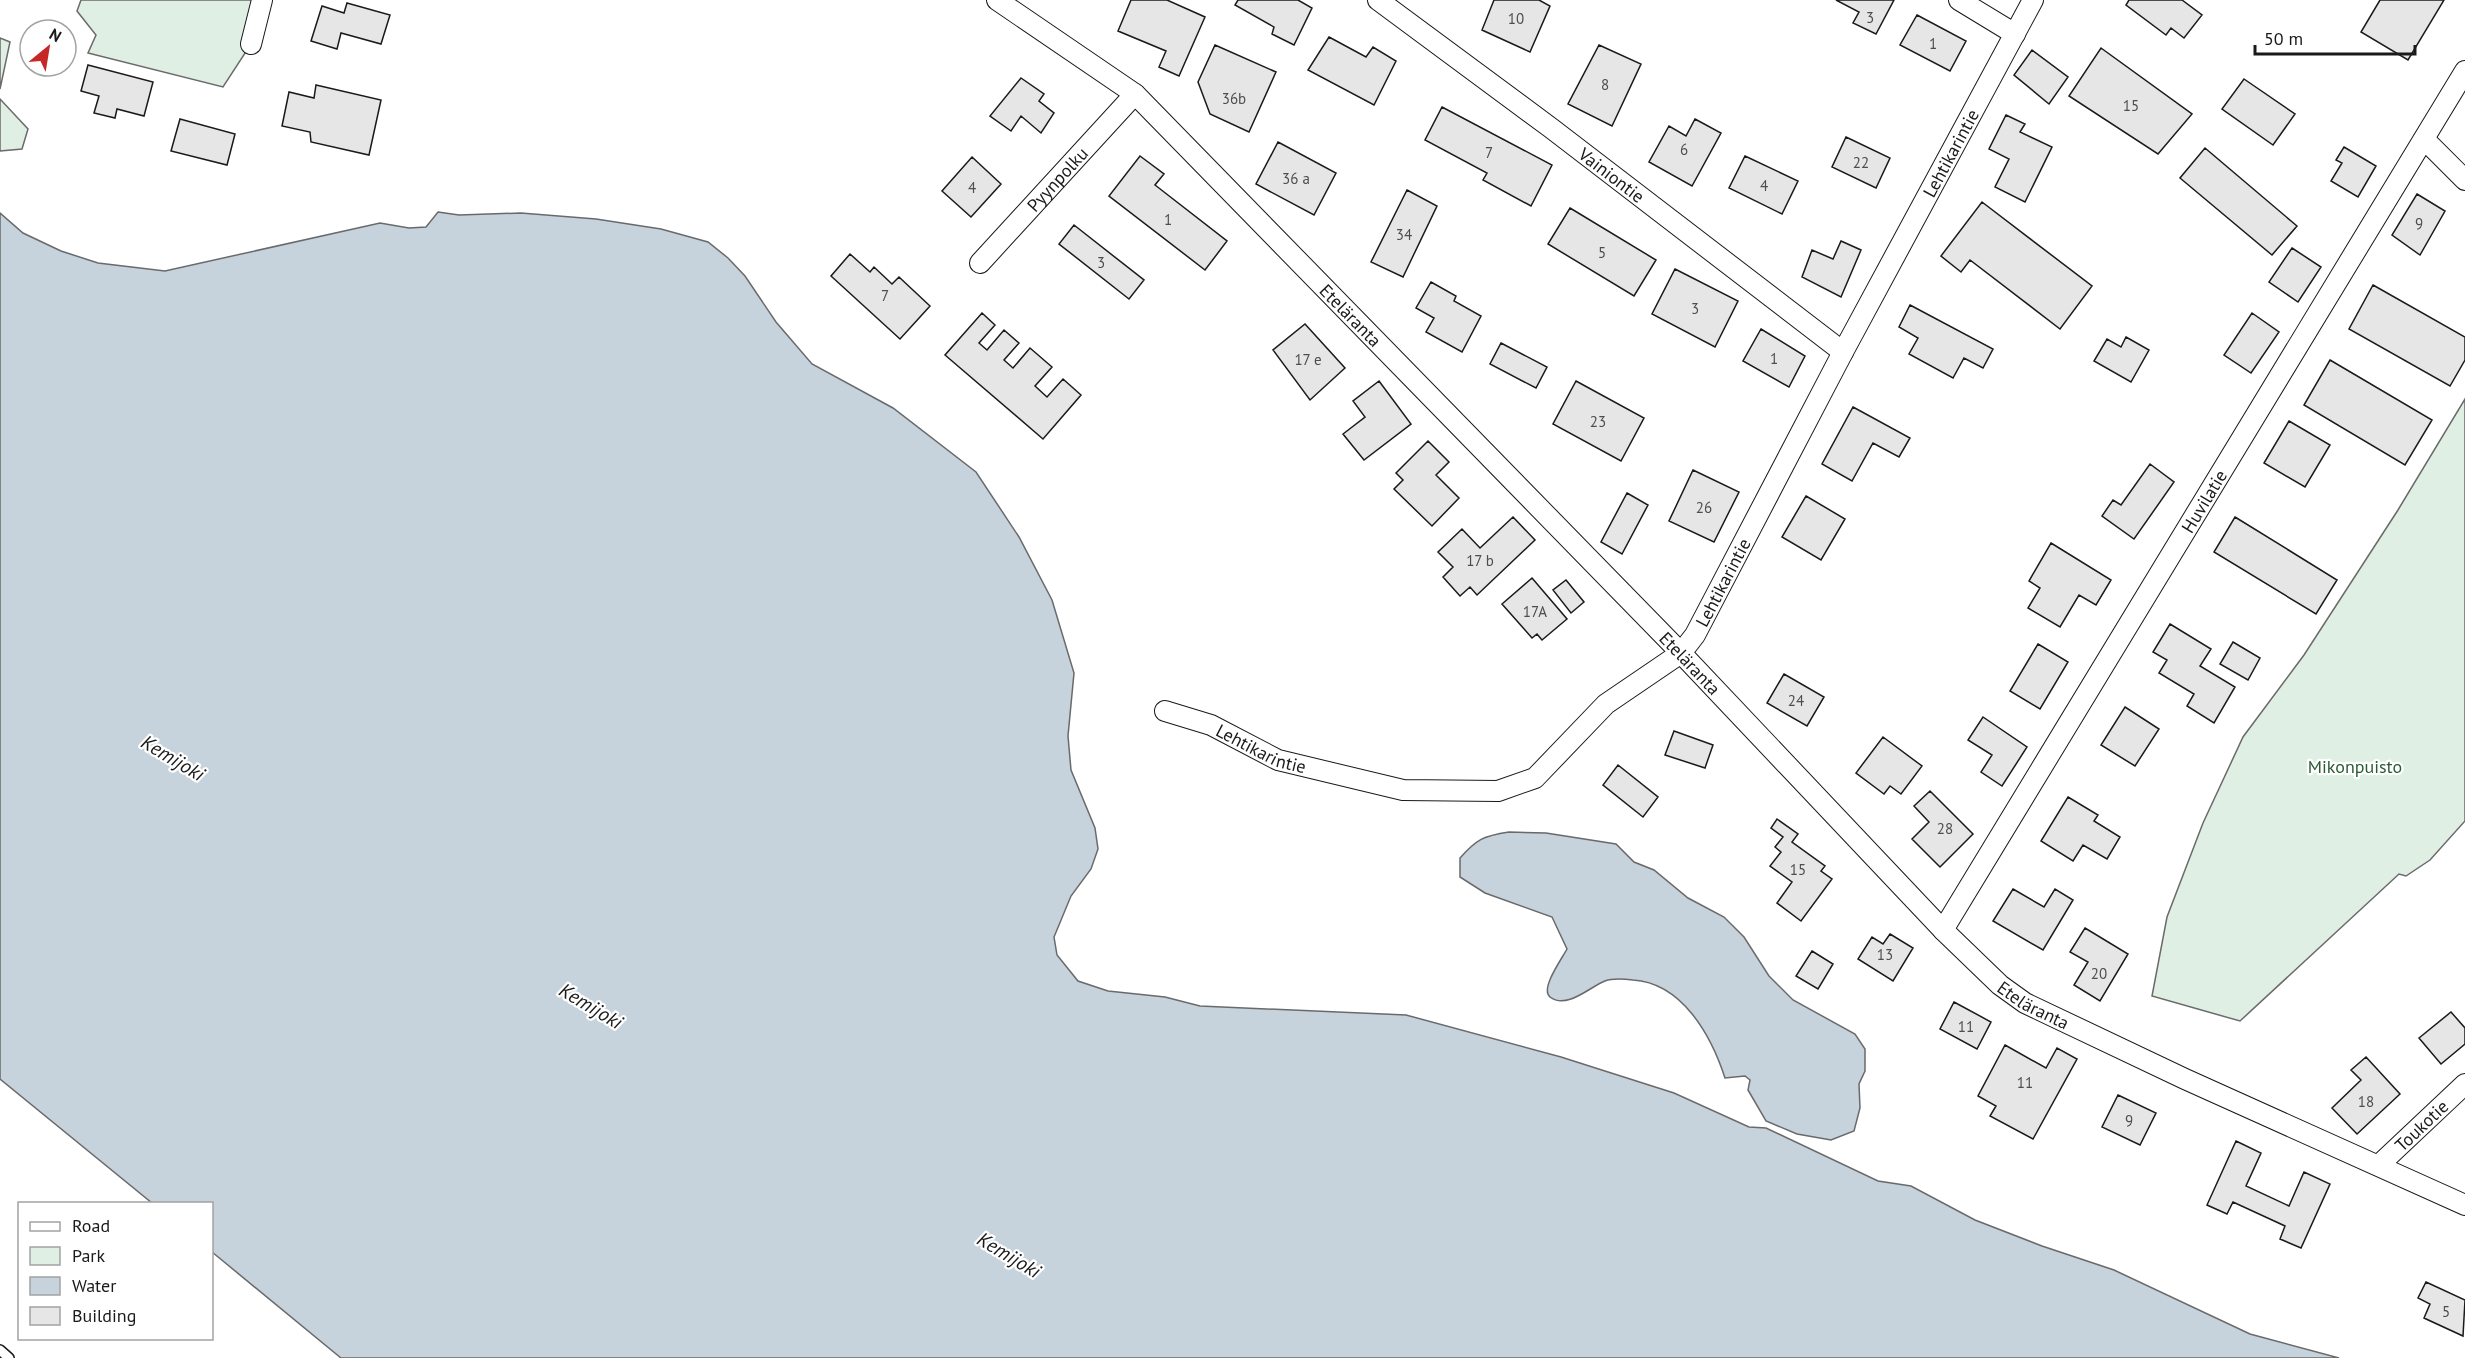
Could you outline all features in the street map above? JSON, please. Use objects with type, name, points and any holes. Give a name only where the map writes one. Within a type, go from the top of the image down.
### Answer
[{"type":"street","points":[[251,44],[262,0]]},
{"type":"street","name":"Eteläranta","points":[[997,0],[1135,94],[1681,653],[1943,930],[2000,985],[2025,1003],[2185,1079],[2465,1205]]},
{"type":"street","name":"Vainiontie","points":[[1378,0],[1551,128],[1843,352]]},
{"type":"street","points":[[1959,0],[2015,34]]},
{"type":"street","name":"Lehtikarintie","points":[[1165,711],[1211,725],[1278,760],[1403,790],[1498,791],[1535,778],[1606,704],[1681,653],[1695,635],[1843,352],[2033,0]]},
{"type":"street","name":"Huvilatie","points":[[1943,930],[2465,71]]},
{"type":"street","name":"Pyynpolku","points":[[980,263],[1135,94]]},
{"type":"street","points":[[2424,139],[2465,180]]},
{"type":"street","name":"Toukotie","points":[[2379,1165],[2465,1084]]},
{"type":"lane","points":[[0,1350],[9,1358]]},
{"type":"green space","points":[[81,0],[261,0],[251,44],[223,87],[88,53],[96,35],[77,11]]},
{"type":"green space","points":[[0,38],[10,42],[0,89]]},
{"type":"green space","points":[[0,99],[28,129],[22,149],[0,151]]},
{"type":"green space","name":"Mikonpuisto","points":[[2465,399],[2465,821],[2430,860],[2406,876],[2399,874],[2240,1021],[2152,996],[2167,917],[2203,823],[2243,737],[2304,655],[2398,510]]},
{"type":"water","name":"Kemijoki","points":[[438,212],[459,215],[521,213],[596,219],[661,229],[708,242],[745,276],[776,322],[812,364],[893,408],[976,472],[1019,537],[1052,600],[1074,673],[1068,736],[1071,770],[1095,828],[1098,849],[1091,869],[1071,896],[1054,937],[1057,955],[1078,981],[1108,991],[1165,997],[1200,1006],[1406,1015],[1561,1057],[1674,1093],[1749,1127],[1766,1128],[1878,1181],[1911,1186],[1975,1220],[2114,1270],[2250,1334],[2339,1358],[341,1358],[213,1253],[213,1202],[151,1202],[0,1079],[0,213],[23,233],[61,251],[98,263],[165,271],[380,223],[409,228],[426,227]]},
{"type":"water","points":[[1509,832],[1546,833],[1616,844],[1634,862],[1654,870],[1688,898],[1724,917],[1744,937],[1769,976],[1793,1000],[1855,1034],[1865,1049],[1865,1071],[1859,1084],[1860,1108],[1854,1131],[1831,1140],[1797,1134],[1766,1121],[1748,1090],[1750,1080],[1745,1076],[1725,1078],[1712,1045],[1692,1014],[1680,1001],[1650,983],[1611,979],[1571,999],[1564,1001],[1550,997],[1549,981],[1567,949],[1552,917],[1485,893],[1460,877],[1460,858],[1471,846],[1481,839]]},
{"type":"building","points":[[1131,0],[1167,0],[1205,17],[1179,76],[1159,67],[1166,51],[1118,31]]},
{"type":"building","points":[[1238,0],[1298,0],[1312,8],[1294,45],[1272,34],[1274,27],[1235,5]]},
{"type":"building","points":[[1494,0],[1539,0],[1550,6],[1530,52],[1482,30]]},
{"type":"building","points":[[1836,0],[1894,0],[1876,34],[1853,23],[1859,12]]},
{"type":"building","points":[[2129,0],[2182,0],[2202,15],[2184,38],[2171,28],[2166,35],[2126,5]]},
{"type":"building","points":[[2380,0],[2444,0],[2408,60],[2361,32]]},
{"type":"building","points":[[347,3],[390,15],[381,44],[341,33],[337,49],[311,41],[322,6],[344,13]]},
{"type":"building","points":[[1917,15],[1966,41],[1950,71],[1900,45]]},
{"type":"building","points":[[1329,37],[1366,57],[1373,47],[1396,61],[1374,105],[1308,70]]},
{"type":"building","points":[[1215,45],[1276,72],[1249,132],[1210,114],[1198,82]]},
{"type":"building","points":[[1599,45],[1641,64],[1612,126],[1568,104]]},
{"type":"building","points":[[2101,48],[2192,114],[2158,154],[2069,96]]},
{"type":"building","points":[[2032,50],[2068,77],[2049,104],[2014,75]]},
{"type":"building","points":[[88,65],[153,82],[144,116],[117,109],[115,118],[94,113],[99,96],[81,91]]},
{"type":"building","points":[[1021,78],[1044,94],[1039,101],[1054,113],[1041,133],[1021,116],[1011,131],[990,116]]},
{"type":"building","points":[[2244,79],[2295,114],[2273,145],[2222,109]]},
{"type":"building","points":[[316,85],[381,100],[369,155],[311,142],[310,132],[282,126],[289,92],[314,98]]},
{"type":"building","points":[[1442,107],[1552,165],[1531,206],[1483,180],[1487,173],[1425,140]]},
{"type":"building","points":[[2006,115],[2025,124],[2020,132],[2052,147],[2025,202],[1995,187],[2009,159],[1989,149]]},
{"type":"building","points":[[180,119],[235,134],[227,165],[171,151]]},
{"type":"building","points":[[1695,119],[1721,133],[1692,186],[1649,162],[1669,126],[1686,136]]},
{"type":"building","points":[[1846,137],[1890,158],[1876,188],[1832,167]]},
{"type":"building","points":[[1278,142],[1336,173],[1314,215],[1256,184]]},
{"type":"building","points":[[2344,147],[2376,166],[2358,197],[2331,181],[2342,163],[2336,160]]},
{"type":"building","points":[[2205,148],[2297,226],[2272,255],[2180,178]]},
{"type":"building","points":[[1140,156],[1164,174],[1155,185],[1227,241],[1205,270],[1109,196]]},
{"type":"building","points":[[1745,156],[1798,181],[1782,214],[1729,188]]},
{"type":"building","points":[[972,157],[1001,184],[971,217],[942,191]]},
{"type":"building","points":[[1407,190],[1437,206],[1403,277],[1371,262]]},
{"type":"building","points":[[2417,194],[2445,211],[2420,255],[2392,235]]},
{"type":"building","points":[[1982,202],[2092,286],[2060,329],[1970,260],[1961,272],[1941,256]]},
{"type":"building","points":[[1570,208],[1656,260],[1634,296],[1548,244]]},
{"type":"building","points":[[1074,225],[1144,280],[1129,299],[1059,244]]},
{"type":"building","points":[[1841,241],[1861,250],[1841,297],[1802,277],[1812,250],[1833,259]]},
{"type":"building","points":[[2292,248],[2321,267],[2298,302],[2269,282]]},
{"type":"building","points":[[850,254],[870,272],[874,267],[892,284],[899,277],[930,306],[900,339],[831,276]]},
{"type":"building","points":[[1675,269],[1738,301],[1715,347],[1652,314]]},
{"type":"building","points":[[1431,282],[1456,296],[1454,301],[1481,316],[1462,352],[1426,332],[1434,318],[1416,308]]},
{"type":"building","points":[[2373,285],[2465,337],[2465,360],[2450,386],[2349,329]]},
{"type":"building","points":[[1910,305],[1993,349],[1983,368],[1964,358],[1953,378],[1909,354],[1918,338],[1899,327]]},
{"type":"building","points":[[982,313],[995,325],[979,343],[987,350],[1004,330],[1019,343],[1004,360],[1013,368],[1030,348],[1052,367],[1035,386],[1047,397],[1063,379],[1081,395],[1043,439],[945,355]]},
{"type":"building","points":[[2252,313],[2279,332],[2251,373],[2224,355]]},
{"type":"building","points":[[1305,324],[1345,368],[1310,400],[1273,350]]},
{"type":"building","points":[[1761,329],[1805,356],[1789,387],[1743,361]]},
{"type":"building","points":[[2126,337],[2149,350],[2131,382],[2094,361],[2107,339],[2121,347]]},
{"type":"building","points":[[1501,343],[1547,367],[1536,388],[1490,364]]},
{"type":"building","points":[[2330,360],[2432,420],[2405,465],[2304,405]]},
{"type":"building","points":[[1379,381],[1411,424],[1364,460],[1343,434],[1365,417],[1353,401]]},
{"type":"building","points":[[1576,381],[1644,418],[1621,461],[1553,424]]},
{"type":"building","points":[[1853,407],[1910,438],[1899,457],[1873,443],[1852,481],[1822,464]]},
{"type":"building","points":[[2289,421],[2330,445],[2305,487],[2264,463]]},
{"type":"building","points":[[1428,441],[1449,462],[1436,475],[1459,498],[1432,526],[1394,489],[1403,480],[1396,473]]},
{"type":"building","points":[[2150,464],[2174,482],[2134,539],[2102,516],[2113,500],[2121,505]]},
{"type":"building","points":[[1693,470],[1739,492],[1714,542],[1669,521]]},
{"type":"building","points":[[1627,493],[1648,505],[1622,554],[1601,542]]},
{"type":"building","points":[[1806,496],[1845,519],[1821,560],[1782,537]]},
{"type":"building","points":[[1513,517],[1535,540],[1477,595],[1470,587],[1460,596],[1443,577],[1453,567],[1438,552],[1462,529],[1480,548]]},
{"type":"building","points":[[2235,517],[2337,580],[2316,614],[2214,552]]},
{"type":"building","points":[[2051,543],[2111,580],[2096,605],[2079,595],[2060,627],[2028,608],[2040,588],[2029,581]]},
{"type":"building","points":[[1532,578],[1567,619],[1542,640],[1537,634],[1532,638],[1502,604]]},
{"type":"building","points":[[1566,580],[1584,602],[1571,613],[1553,590]]},
{"type":"building","points":[[2170,624],[2211,649],[2200,666],[2235,687],[2214,723],[2187,706],[2194,694],[2159,673],[2167,660],[2153,652]]},
{"type":"building","points":[[2233,642],[2260,658],[2248,680],[2220,664]]},
{"type":"building","points":[[2038,644],[2068,662],[2040,709],[2010,691]]},
{"type":"building","points":[[1784,674],[1824,697],[1807,726],[1767,703]]},
{"type":"building","points":[[2125,707],[2159,729],[2135,766],[2101,745]]},
{"type":"building","points":[[1983,717],[2027,747],[2002,786],[1981,772],[1992,755],[1968,740]]},
{"type":"building","points":[[1674,731],[1713,745],[1705,768],[1665,755]]},
{"type":"building","points":[[1883,737],[1922,766],[1901,794],[1890,786],[1884,794],[1856,773]]},
{"type":"building","points":[[1618,765],[1658,797],[1643,817],[1603,785]]},
{"type":"building","points":[[1930,791],[1973,834],[1940,867],[1912,839],[1929,822],[1914,806]]},
{"type":"building","points":[[2068,797],[2098,815],[2094,821],[2120,837],[2107,859],[2083,845],[2073,861],[2041,841]]},
{"type":"building","points":[[1777,819],[1798,834],[1792,842],[1825,866],[1821,871],[1832,879],[1801,921],[1777,903],[1792,882],[1770,866],[1781,852],[1775,847],[1783,837],[1771,828]]},
{"type":"building","points":[[2013,889],[2044,907],[2055,889],[2073,900],[2043,950],[1993,921]]},
{"type":"building","points":[[2085,928],[2128,954],[2100,1001],[2074,985],[2088,962],[2070,952]]},
{"type":"building","points":[[1890,934],[1913,948],[1893,981],[1858,959],[1872,937],[1883,944]]},
{"type":"building","points":[[1812,951],[1833,964],[1818,989],[1796,976]]},
{"type":"building","points":[[1954,1002],[1991,1022],[1977,1049],[1940,1029]]},
{"type":"building","points":[[2451,1012],[2465,1028],[2465,1044],[2441,1064],[2419,1038]]},
{"type":"building","points":[[2005,1045],[2046,1068],[2057,1048],[2077,1059],[2033,1139],[1990,1116],[1996,1106],[1978,1096]]},
{"type":"building","points":[[2366,1057],[2400,1094],[2357,1134],[2332,1108],[2361,1080],[2351,1070]]},
{"type":"building","points":[[2118,1095],[2156,1113],[2140,1145],[2102,1127]]},
{"type":"building","points":[[2236,1141],[2261,1153],[2246,1186],[2289,1206],[2304,1172],[2330,1184],[2301,1248],[2280,1239],[2285,1226],[2233,1202],[2227,1214],[2207,1205]]},
{"type":"building","points":[[2426,1282],[2465,1300],[2463,1336],[2424,1318],[2430,1304],[2418,1298]]}]
